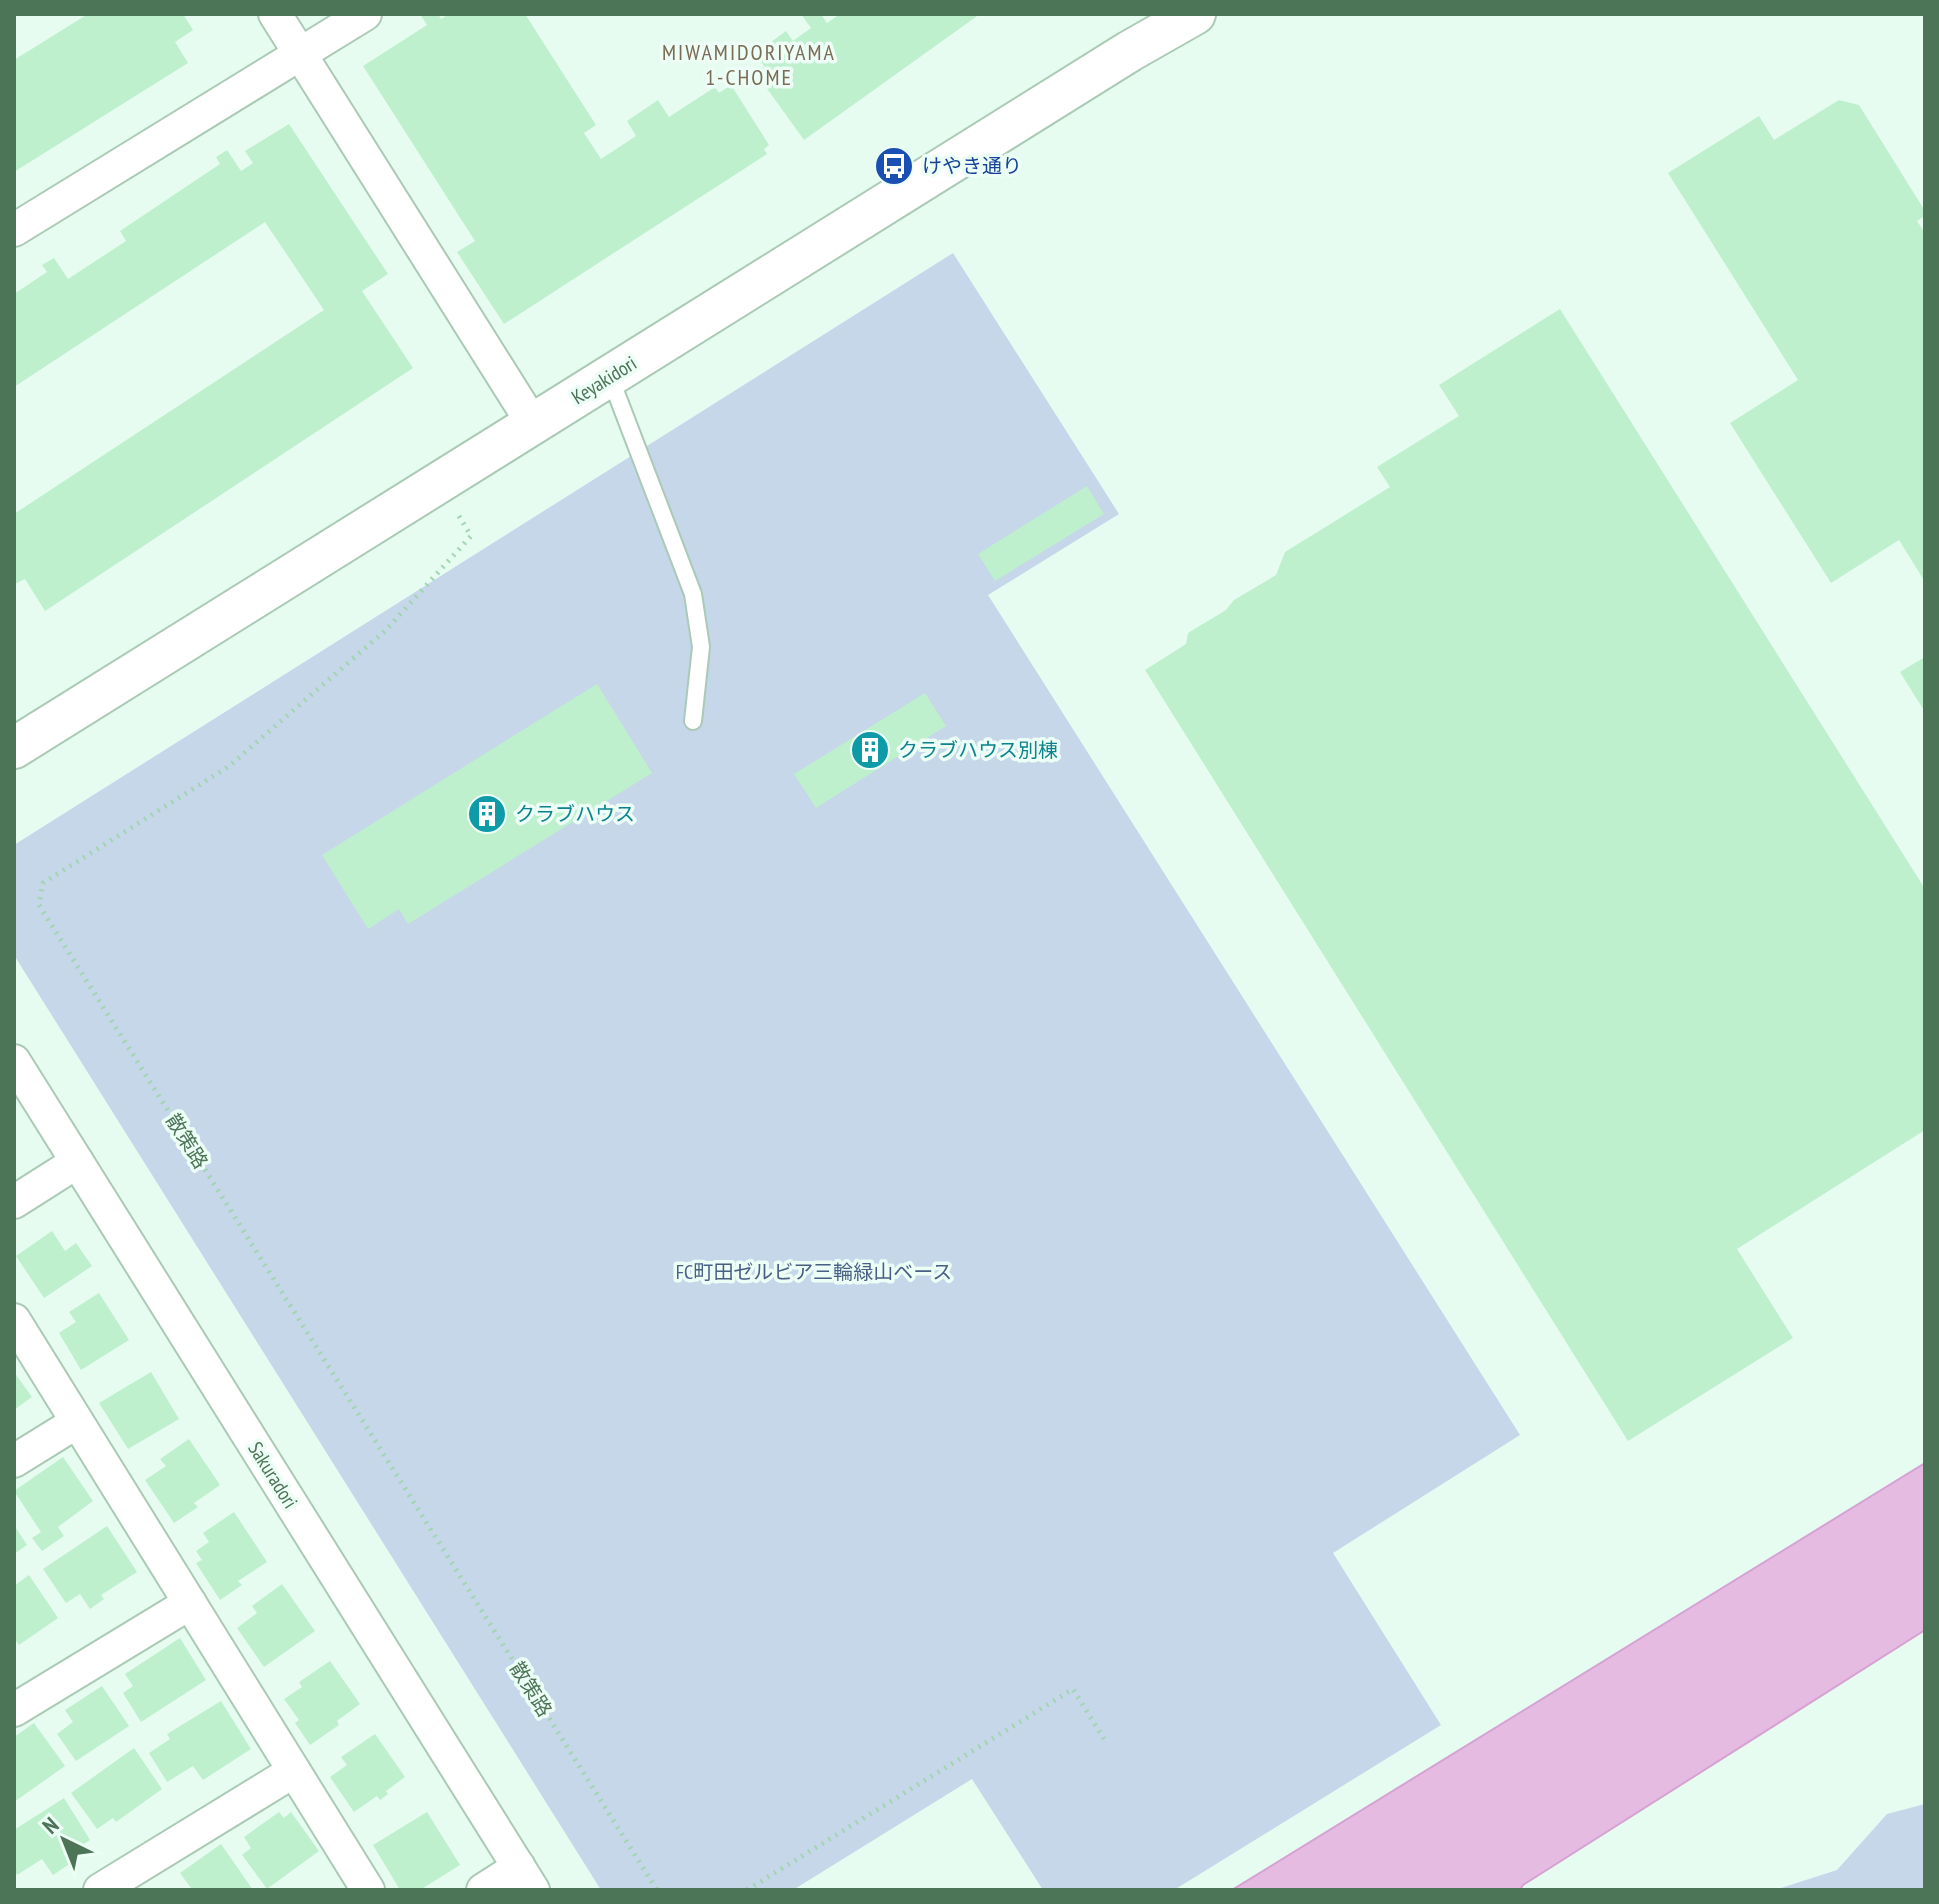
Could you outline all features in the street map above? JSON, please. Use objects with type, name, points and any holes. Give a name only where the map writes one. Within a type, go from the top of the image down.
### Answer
[{"type":"street","points":[[275,14],[533,424]]},
{"type":"street","points":[[14,230],[365,14]]},
{"type":"street","name":"Keyakidori","points":[[14,748],[1130,51],[1195,14]]},
{"type":"street","name":"Sakuradori","points":[[14,1061],[526,1879]]},
{"type":"street","points":[[14,1202],[77,1162]]},
{"type":"street","points":[[14,1320],[368,1890]]},
{"type":"street","points":[[14,1461],[77,1422]]},
{"type":"street","points":[[14,1710],[190,1603]]},
{"type":"street","points":[[100,1890],[294,1771]]},
{"type":"street","points":[[483,1890],[526,1879]]},
{"type":"lane","points":[[610,376],[693,594],[701,647],[693,721]]},
{"type":"path","name":"散策路","points":[[455,510],[471,536],[386,630],[228,767],[43,883],[39,905],[657,1890]]},
{"type":"path","points":[[747,1890],[1073,1689],[1104,1739]]},
{"type":"green space","name":"FC町田ゼルビア三輪緑山ベース","points":[[953,253],[1119,514],[988,595],[1520,1435],[1333,1553],[1441,1725],[1174,1890],[1043,1890],[972,1779],[793,1890],[601,1890],[14,955],[14,845]]},
{"type":"green space","points":[[1925,1804],[1925,1890],[1775,1890],[1837,1870],[1887,1814]]},
{"type":"shaded area","points":[[1925,1463],[1925,1630],[1523,1885],[1520,1890],[1232,1890]]},
{"type":"building","points":[[88,14],[183,14],[193,30],[175,42],[188,63],[14,172],[14,60]]},
{"type":"building","points":[[420,14],[438,14],[441,19],[449,14],[525,14],[596,125],[584,133],[601,159],[636,136],[627,121],[658,100],[669,117],[715,87],[719,93],[731,85],[769,145],[764,149],[767,154],[504,324],[457,252],[475,241],[363,66],[427,25]]},
{"type":"building","points":[[801,14],[821,14],[827,23],[840,14],[980,14],[804,140],[756,73],[765,67],[755,54],[786,31],[793,41],[811,28]]},
{"type":"building","points":[[1839,100],[1859,105],[1925,211],[1925,216],[1917,221],[1925,233],[1925,582],[1899,540],[1831,583],[1730,423],[1798,380],[1668,173],[1759,116],[1774,140]]},
{"type":"building","points":[[289,124],[388,274],[362,291],[413,368],[45,611],[25,579],[14,582],[14,514],[324,310],[265,222],[14,387],[14,294],[47,272],[42,265],[54,258],[68,279],[126,241],[120,231],[220,164],[216,157],[227,150],[241,171],[253,163],[245,151]]},
{"type":"building","points":[[1560,309],[1925,889],[1925,1130],[1737,1249],[1793,1338],[1628,1441],[1145,670],[1186,644],[1188,633],[1276,575],[1285,552],[1390,487],[1377,467],[1459,416],[1439,385]]},
{"type":"building","points":[[1087,486],[1104,514],[995,581],[978,554]]},
{"type":"building","points":[[1925,657],[1925,712],[1900,672]]},
{"type":"building","name":"クラブハウス","points":[[597,684],[652,773],[408,924],[399,909],[368,929],[322,855]]},
{"type":"building","name":"クラブハウス別棟","points":[[925,693],[946,726],[816,808],[794,774]]},
{"type":"building","points":[[52,1231],[65,1251],[76,1243],[92,1266],[44,1298],[16,1256]]},
{"type":"building","points":[[99,1293],[129,1340],[81,1370],[59,1333],[76,1322],[69,1312]]},
{"type":"building","points":[[14,1372],[32,1397],[14,1410]]},
{"type":"building","points":[[151,1372],[179,1419],[128,1449],[99,1403]]},
{"type":"building","points":[[189,1439],[220,1485],[194,1503],[198,1507],[174,1523],[145,1480],[166,1466],[160,1459]]},
{"type":"building","points":[[63,1457],[93,1501],[58,1527],[64,1536],[42,1551],[32,1538],[41,1532],[14,1491]]},
{"type":"building","points":[[234,1512],[267,1562],[238,1581],[242,1585],[220,1600],[196,1563],[202,1560],[196,1551],[209,1542],[203,1533]]},
{"type":"building","points":[[14,1525],[27,1545],[14,1554]]},
{"type":"building","points":[[107,1526],[137,1572],[101,1595],[104,1599],[90,1609],[80,1594],[66,1603],[43,1569]]},
{"type":"building","points":[[29,1575],[58,1618],[19,1645],[14,1638],[14,1586]]},
{"type":"building","points":[[282,1584],[315,1631],[264,1667],[237,1628],[257,1613],[252,1606]]},
{"type":"building","points":[[180,1638],[206,1680],[141,1722],[123,1693],[133,1686],[125,1674]]},
{"type":"building","points":[[330,1661],[360,1704],[337,1721],[339,1725],[310,1745],[295,1723],[299,1720],[284,1699],[302,1687],[299,1682]]},
{"type":"building","points":[[102,1686],[129,1726],[76,1761],[57,1734],[73,1722],[65,1710]]},
{"type":"building","points":[[221,1701],[251,1749],[203,1780],[193,1766],[167,1782],[149,1753],[170,1739],[167,1734]]},
{"type":"building","points":[[34,1723],[65,1766],[14,1802],[14,1737]]},
{"type":"building","points":[[375,1734],[405,1777],[386,1791],[388,1794],[380,1800],[377,1796],[354,1812],[330,1777],[347,1765],[341,1757]]},
{"type":"building","points":[[134,1748],[162,1789],[116,1822],[113,1818],[97,1829],[71,1793]]},
{"type":"building","points":[[64,1798],[90,1840],[66,1855],[71,1863],[53,1875],[42,1859],[17,1875],[14,1869],[14,1830]]},
{"type":"building","points":[[279,1812],[284,1818],[291,1812],[319,1851],[267,1889],[242,1855],[251,1848],[244,1837]]},
{"type":"building","points":[[427,1812],[460,1865],[420,1890],[400,1890],[373,1845]]},
{"type":"building","points":[[221,1844],[253,1890],[188,1890],[191,1888],[180,1873]]},
{"type":"place","name":"けやき通り","points":[[894,166]]},
{"type":"place","name":"クラブハウス別棟","points":[[870,750]]},
{"type":"place","name":"クラブハウス","points":[[487,814]]},
{"type":"district","name":"MIWAMIDORIYAMA 1-CHOME","points":[[749,64]]}]
